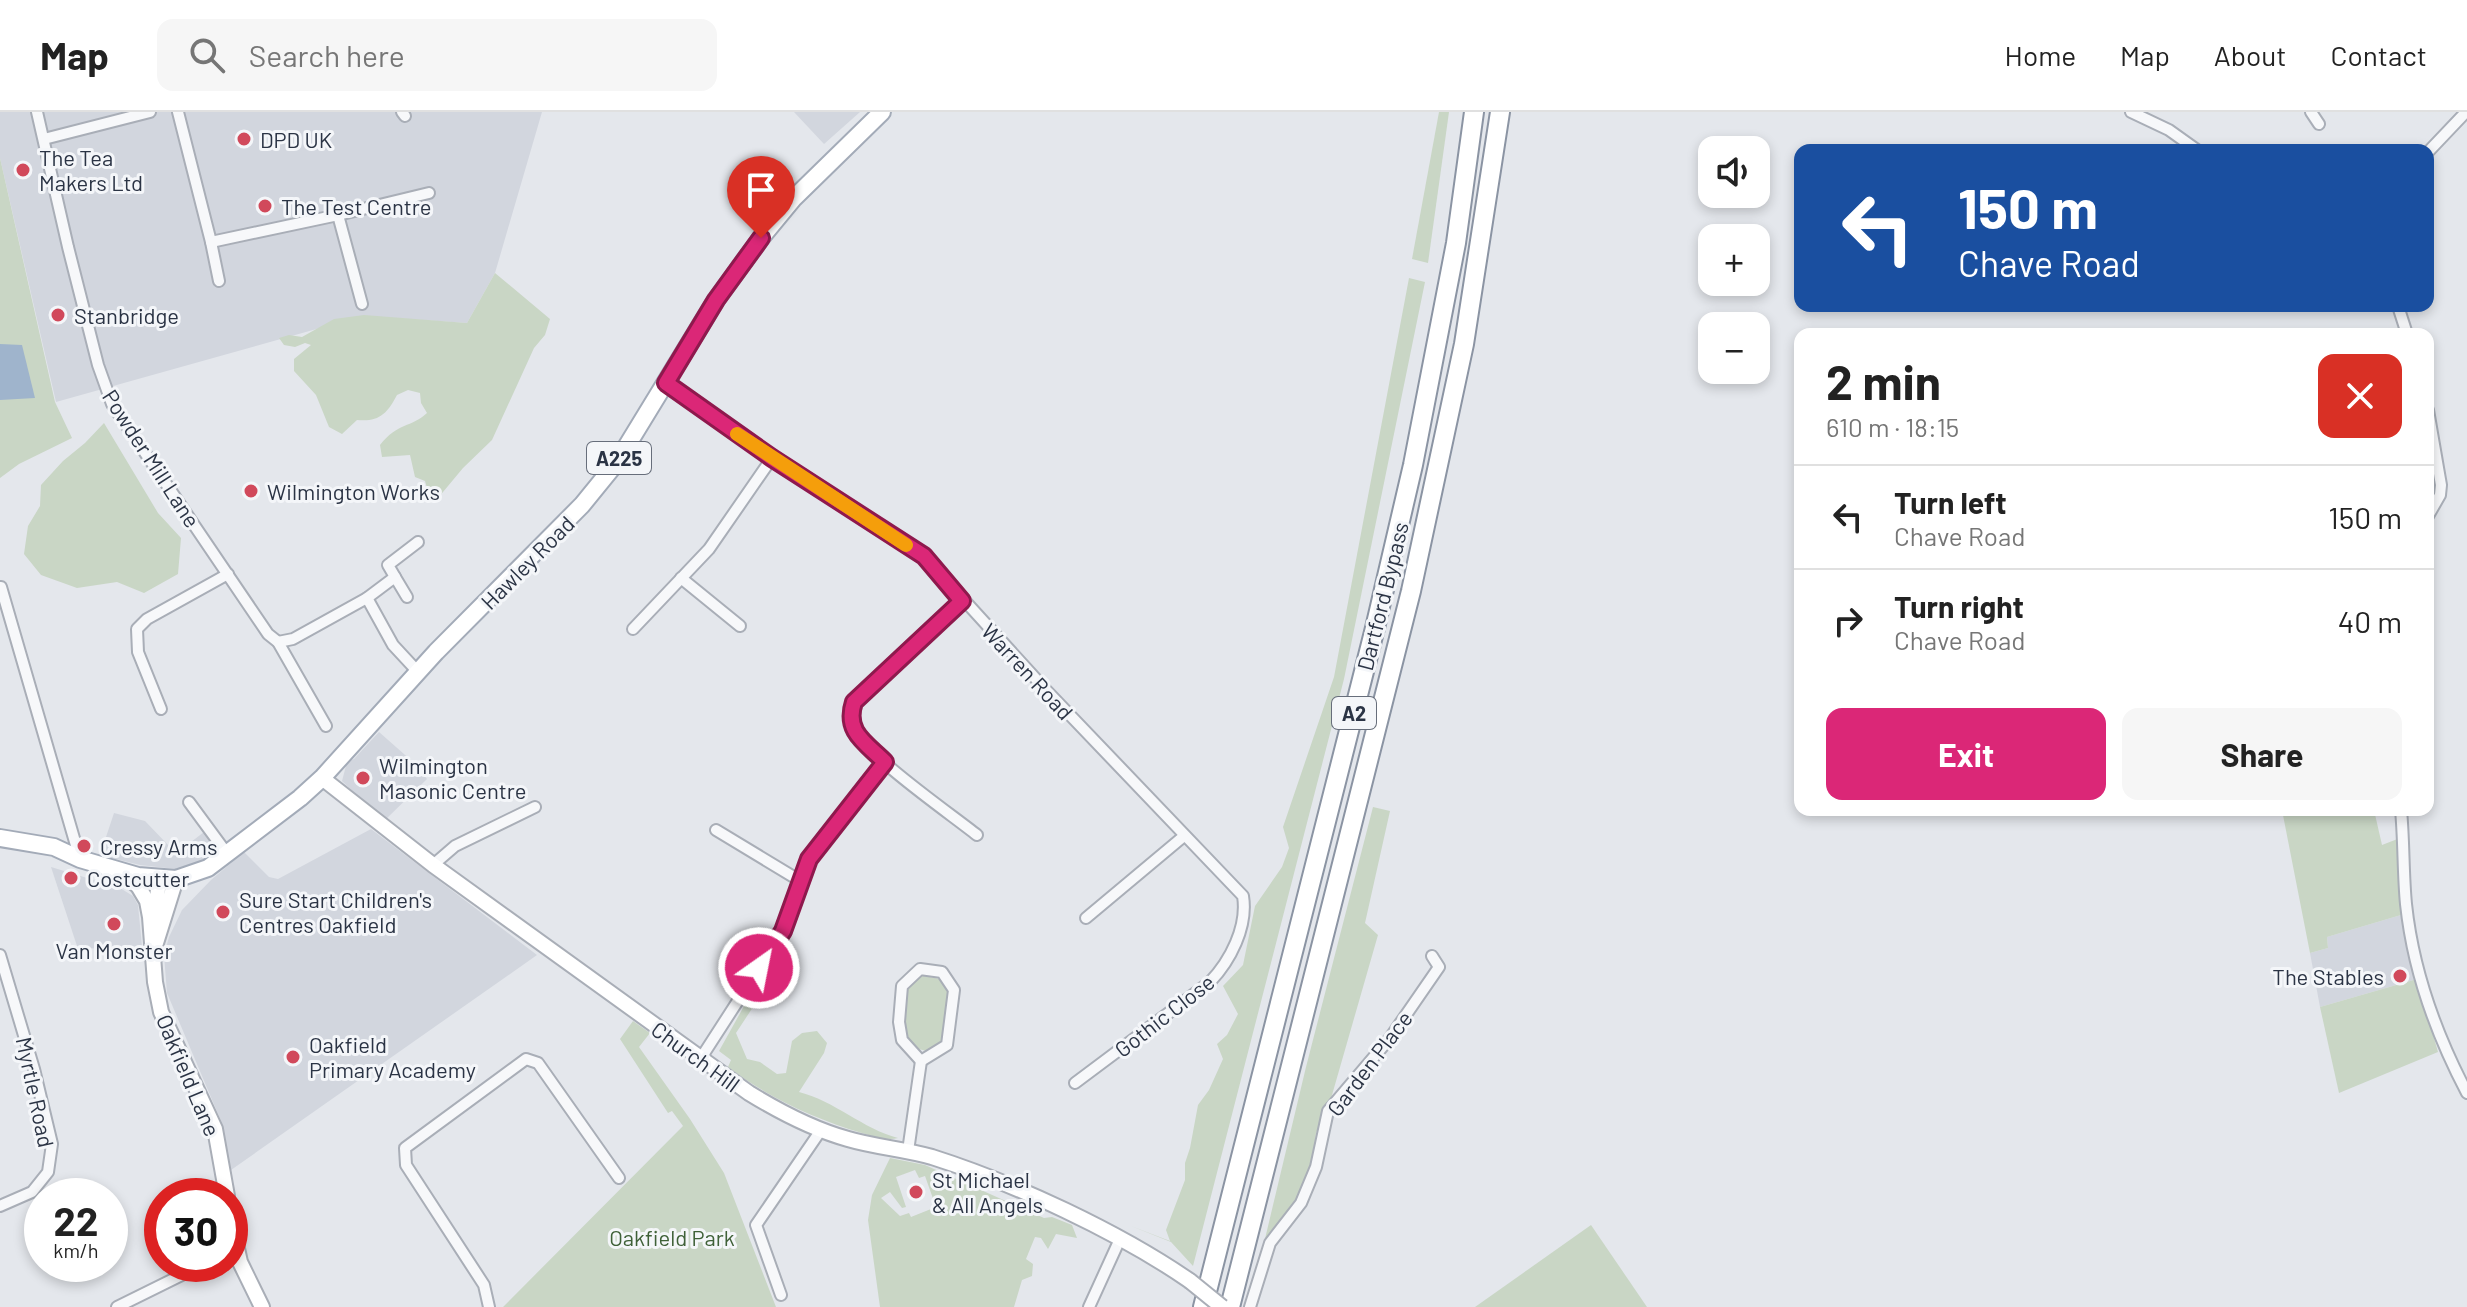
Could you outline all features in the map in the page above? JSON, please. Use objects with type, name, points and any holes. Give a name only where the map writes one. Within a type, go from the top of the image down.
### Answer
[{"type":"highway","name":"Dartford Bypass","points":[[1203,1307],[1375,628],[1413,465],[1453,257],[1474,112]]},
{"type":"highway","name":"Dartford Bypass","points":[[1230,1307],[1411,591],[1445,441],[1481,246],[1500,112]]},
{"type":"main road","name":"Hawley Road","points":[[80,859],[121,872],[159,879],[176,879],[200,872],[228,855],[322,778],[514,572],[582,505],[617,462],[716,300],[761,238],[794,198],[882,112]]},
{"type":"main road","name":"Church Hill","points":[[322,778],[433,865],[762,1102],[850,1140],[930,1157],[1008,1186],[1120,1239],[1190,1281],[1222,1307]]},
{"type":"main road","name":"A225","points":[[0,838],[54,847],[80,859]]},
{"type":"main road","name":"Oakfield Lane","points":[[121,872],[144,894],[150,917],[155,982],[161,1012],[215,1129],[224,1178]]},
{"type":"main road","name":"Oakfield Lane","points":[[153,954],[159,879]]},
{"type":"main road","name":"Oakfield Lane","points":[[153,954],[176,879]]},
{"type":"main road","points":[[248,1279],[262,1307]]},
{"type":"street","name":"Powder Mill Lane","points":[[37,112],[68,247],[112,404],[268,634],[278,642],[326,726]]},
{"type":"street","points":[[44,139],[110,116],[150,112]]},
{"type":"street","points":[[178,112],[219,281]]},
{"type":"street","points":[[2131,112],[2169,130],[2189,144]]},
{"type":"street","points":[[2311,112],[2319,124]]},
{"type":"street","points":[[2434,146],[2466,112]]},
{"type":"street","points":[[211,242],[429,193]]},
{"type":"street","points":[[338,215],[362,304]]},
{"type":"street","name":"Warren Road","points":[[666,383],[772,458],[924,556],[962,601],[1238,891]]},
{"type":"street","points":[[2434,445],[2441,485],[2434,506]]},
{"type":"street","points":[[633,629],[709,549],[772,458]]},
{"type":"street","points":[[407,597],[388,565],[418,542]]},
{"type":"street","points":[[161,709],[138,652],[137,629],[147,619],[228,574]]},
{"type":"street","points":[[278,642],[293,639],[367,598],[395,577]]},
{"type":"street","points":[[681,578],[740,626]]},
{"type":"street","points":[[1,587],[80,859]]},
{"type":"street","points":[[367,598],[393,645],[419,673]]},
{"type":"street","points":[[962,601],[854,702],[849,717],[853,729],[885,762],[977,835]]},
{"type":"street","points":[[701,1058],[783,931],[809,859],[885,762]]},
{"type":"street","points":[[189,802],[228,855]]},
{"type":"street","points":[[433,865],[455,846],[535,807]]},
{"type":"street","points":[[2401,816],[2410,930],[2424,989],[2444,1049],[2467,1093]]},
{"type":"street","points":[[716,830],[802,882]]},
{"type":"street","points":[[1086,918],[1184,836]]},
{"type":"street","name":"Gothic Close","points":[[1075,1083],[1221,971],[1232,953],[1243,915],[1244,902],[1238,891]]},
{"type":"street","name":"Myrtle Road","points":[[0,955],[34,1069],[52,1144],[48,1172],[32,1192],[0,1206]]},
{"type":"street","name":"Garden Place","points":[[1250,1307],[1270,1243],[1301,1203],[1316,1167],[1328,1111],[1390,1038],[1439,967],[1432,956]]},
{"type":"street","points":[[920,969],[942,972],[954,990],[947,1045],[921,1061],[902,1040],[899,1022],[902,986],[920,969]]},
{"type":"street","points":[[489,1307],[484,1285],[406,1165],[405,1148],[526,1059],[538,1063],[619,1178]]},
{"type":"street","points":[[908,1151],[921,1061]]},
{"type":"street","points":[[781,1295],[756,1225],[821,1130]]},
{"type":"street","points":[[1089,1307],[1120,1239]]},
{"type":"street","points":[[117,1307],[168,1282]]},
{"type":"shaded area","points":[[0,112],[542,112],[495,273],[467,323],[363,316],[56,402],[0,158]]},
{"type":"shaded area","points":[[794,112],[860,112],[824,144]]},
{"type":"shaded area","points":[[379,732],[427,779],[384,821],[342,781],[347,762],[354,759]]},
{"type":"shaded area","points":[[114,813],[145,821],[169,846],[177,849],[182,849],[204,832],[219,851],[176,869],[140,865],[100,855]]},
{"type":"shaded area","name":"Oakfield Primary Academy","points":[[371,829],[537,955],[231,1170],[221,1121],[167,993],[164,955],[169,937],[182,910],[244,852],[269,877],[278,879]]},
{"type":"shaded area","points":[[51,867],[120,888],[133,896],[138,905],[142,946],[78,949]]},
{"type":"shaded area","points":[[2401,915],[2417,979],[2320,1007],[2310,953],[2328,948],[2327,937]]},
{"type":"green space","points":[[1439,112],[1449,112],[1428,263],[1412,259]]},
{"type":"green space","points":[[0,158],[55,402],[72,438],[19,464],[0,478]]},
{"type":"green space","points":[[495,273],[550,319],[545,335],[534,348],[492,440],[438,498],[429,495],[425,481],[415,477],[410,455],[382,457],[380,445],[387,438],[427,413],[420,393],[408,390],[397,395],[382,415],[371,420],[357,420],[342,434],[329,427],[316,395],[294,371],[294,359],[311,345],[284,345],[279,338],[289,335],[302,337],[334,319],[364,315],[467,323]]},
{"type":"green space","points":[[1409,278],[1425,282],[1344,679],[1193,1266],[1171,1242],[1131,1226],[1170,1241],[1166,1230],[1185,1180],[1185,1163],[1198,1105],[1209,1090],[1223,1059],[1217,1044],[1227,1035],[1238,1014],[1223,986],[1243,965],[1255,906],[1282,867],[1289,848],[1283,827],[1334,677]]},
{"type":"green space","points":[[104,423],[158,513],[181,538],[178,574],[144,593],[117,582],[77,588],[41,575],[24,554],[28,526],[40,506],[41,485]]},
{"type":"green space","points":[[1373,807],[1390,811],[1365,923],[1378,935],[1330,1102],[1316,1133],[1311,1171],[1302,1193],[1264,1243],[1306,1067]]},
{"type":"green space","points":[[2283,816],[2375,816],[2382,845],[2400,838],[2401,915],[2327,937],[2328,948],[2310,953]]},
{"type":"green space","points":[[919,975],[940,979],[950,994],[944,1043],[930,1052],[915,1048],[903,1031],[907,985]]},
{"type":"green space","points":[[2417,979],[2438,1052],[2339,1093],[2320,1007]]},
{"type":"green space","points":[[748,999],[755,1004],[736,1033],[747,1059],[760,1062],[777,1074],[786,1073],[792,1041],[802,1033],[817,1031],[827,1043],[799,1092],[898,1138],[875,1137],[809,1114],[775,1098],[728,1067],[731,1060],[719,1051]]},
{"type":"green space","name":"Oakfield Park","points":[[633,1021],[650,1033],[639,1047],[724,1173],[776,1307],[503,1307],[683,1126],[672,1111],[668,1113],[620,1039]]},
{"type":"green space","points":[[890,1158],[925,1165],[1044,1218],[1052,1217],[1072,1225],[1077,1238],[1056,1234],[1048,1249],[1041,1238],[1035,1237],[1026,1259],[1033,1264],[1032,1276],[1022,1280],[1014,1307],[880,1307],[868,1220],[872,1195]],"holes":[[[915,1170],[919,1178],[925,1176],[936,1207],[911,1217],[909,1213],[900,1216],[881,1198],[890,1192],[902,1208],[906,1207],[896,1177]]]},
{"type":"green space","points":[[1591,1225],[1647,1307],[1475,1307]]},
{"type":"water","points":[[0,344],[22,345],[35,398],[0,400]]},
{"type":"slow traffic","points":[[737,434],[906,545]]},
{"type":"place","name":"DPD UK","points":[[244,139]]},
{"type":"place","name":"The Tea Makers Ltd","points":[[23,170]]},
{"type":"place","name":"The Test Centre","points":[[265,206]]},
{"type":"place","name":"Stanbridge","points":[[58,315]]},
{"type":"place","name":"Wilmington Works","points":[[251,491]]},
{"type":"place","name":"Wilmington Masonic Centre","points":[[363,778]]},
{"type":"place","name":"Cressy Arms","points":[[84,846]]},
{"type":"place","name":"Costcutter","points":[[71,878]]},
{"type":"place","name":"Sure Start Children's Centres Oakfield","points":[[223,912]]},
{"type":"place","name":"Van Monster","points":[[114,924]]},
{"type":"place","name":"The Stables","points":[[2400,976]]},
{"type":"place","name":"Oakfield Primary Academy","points":[[293,1057]]},
{"type":"place","name":"St Michael & All Angels","points":[[916,1192]]},
{"type":"route","points":[[759,968],[783,931],[809,859],[885,762],[853,729],[849,717],[854,702],[962,601],[924,556],[772,458],[666,383],[716,300],[761,238]]}]
